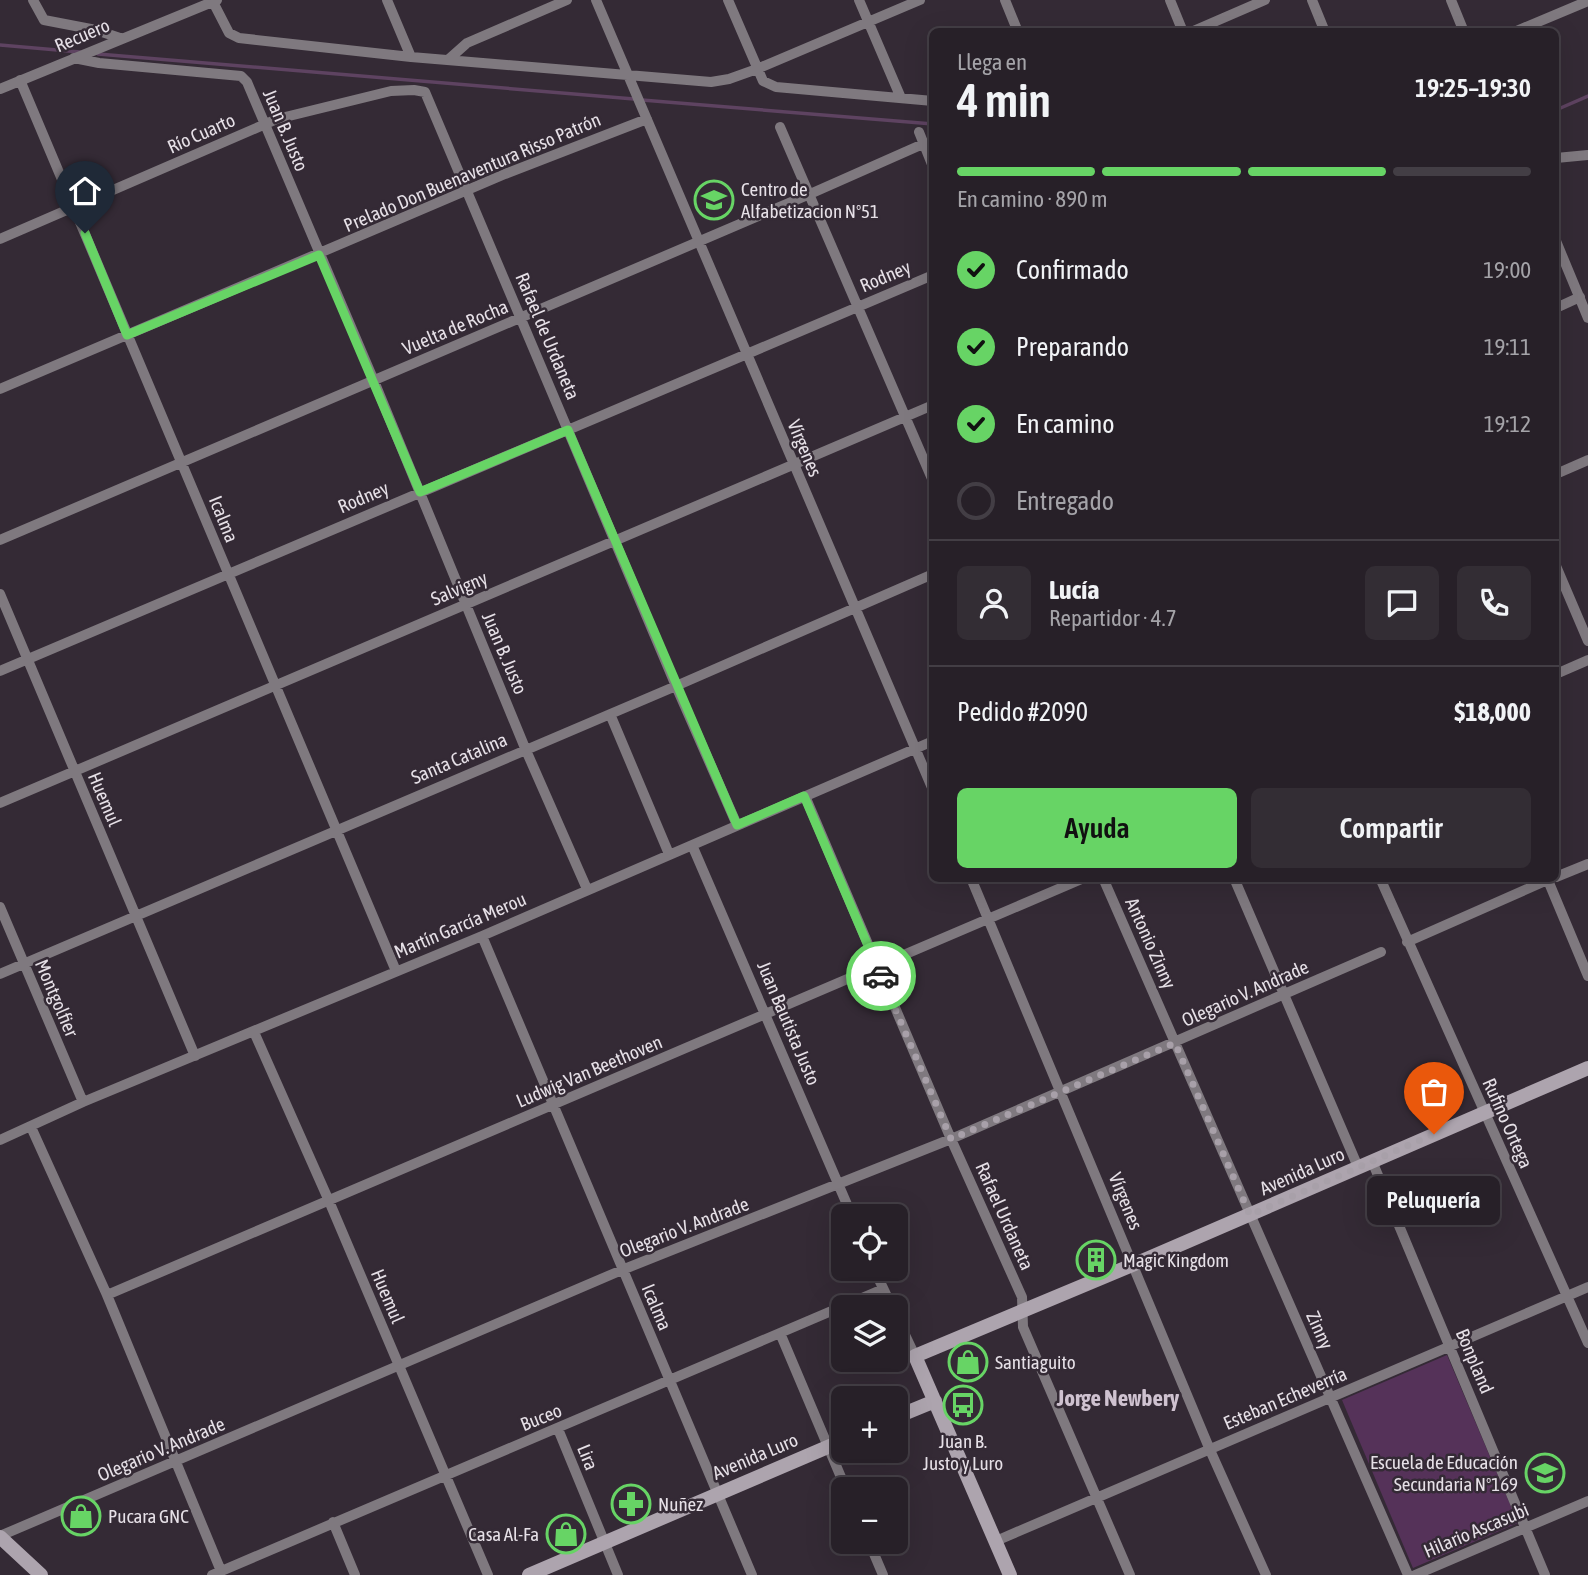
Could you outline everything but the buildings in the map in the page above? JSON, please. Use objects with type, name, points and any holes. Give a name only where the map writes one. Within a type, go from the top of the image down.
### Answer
[{"type":"street","points":[[33,0],[44,20],[96,30],[120,38]]},
{"type":"street","points":[[387,0],[411,57]]},
{"type":"street","points":[[449,59],[467,43],[567,0]]},
{"type":"street","points":[[596,0],[629,75]]},
{"type":"street","points":[[728,0],[757,69],[764,81],[776,88],[929,101]]},
{"type":"street","points":[[859,0],[901,98]]},
{"type":"street","points":[[214,1],[229,33],[239,38],[411,57],[711,82],[757,69],[920,0]]},
{"type":"street","points":[[1005,0],[1016,28]]},
{"type":"street","points":[[1170,0],[1181,28]]},
{"type":"street","points":[[1200,28],[1265,0]]},
{"type":"street","points":[[1312,0],[1323,28]]},
{"type":"street","points":[[1451,0],[1462,28]]},
{"type":"street","name":"Recuero","points":[[0,89],[214,1]]},
{"type":"street","points":[[1524,28],[1588,1]]},
{"type":"street","name":"Juan B. Justo","points":[[74,58],[99,63],[240,76],[247,82],[525,748],[587,889]]},
{"type":"street","name":"Vírgenes","points":[[629,75],[745,354],[929,781]]},
{"type":"street","name":"Icalma","points":[[20,80],[396,971]]},
{"type":"street","name":"Río Cuarto","points":[[0,239],[277,119],[391,91],[425,92]]},
{"type":"street","name":"Rafael de Urdaneta","points":[[425,92],[737,825]]},
{"type":"street","name":"Prelado Don Buenaventura Risso Patrón","points":[[0,389],[467,191],[648,119]]},
{"type":"street","points":[[780,127],[929,472]]},
{"type":"street","points":[[919,132],[929,158]]},
{"type":"street","name":"Vuelta de Rocha","points":[[0,540],[923,144]]},
{"type":"street","points":[[1559,158],[1588,155]]},
{"type":"street","points":[[1559,248],[1588,318]]},
{"type":"street","name":"Rodney","points":[[0,671],[929,277]]},
{"type":"street","points":[[1559,307],[1580,297]]},
{"type":"street","name":"Salvigny","points":[[0,803],[929,407]]},
{"type":"street","points":[[1559,473],[1588,460]]},
{"type":"street","points":[[1559,573],[1588,641]]},
{"type":"street","name":"Santa Catalina","points":[[0,974],[929,576]]},
{"type":"street","name":"Huemul","points":[[0,594],[195,1056]]},
{"type":"street","points":[[1559,673],[1588,660]]},
{"type":"street","points":[[610,714],[669,855]]},
{"type":"street","name":"Martín García Merou","points":[[0,1140],[83,1102],[482,936],[929,743]]},
{"type":"street","name":"Rafael Urdaneta","points":[[804,796],[1022,1297],[1023,1327],[1130,1575]]},
{"type":"street","name":"Juan Bautista Justo","points":[[692,845],[847,1204]]},
{"type":"street","points":[[1559,875],[1588,864]]},
{"type":"street","name":"Vírgenes","points":[[973,882],[1210,1450],[1266,1575]]},
{"type":"street","name":"Ludwig Van Beethoven","points":[[107,1295],[1075,882]]},
{"type":"street","name":"Antonio Zinny","points":[[1105,882],[1250,1215]]},
{"type":"street","name":"Bonpland","points":[[1236,882],[1284,994],[1450,1347],[1545,1575]]},
{"type":"street","name":"Rufino Ortega","points":[[1382,882],[1588,1343]]},
{"type":"street","points":[[1407,942],[1542,882]]},
{"type":"street","points":[[1553,882],[1588,976]]},
{"type":"street","name":"Montgolfier","points":[[0,907],[83,1102]]},
{"type":"street","name":"Icalma","points":[[482,936],[752,1575]]},
{"type":"street","name":"Olegario V. Andrade","points":[[0,1536],[622,1270],[839,1186],[951,1139],[1381,952]]},
{"type":"street","name":"Huemul","points":[[254,1032],[488,1575]]},
{"type":"street","name":"Avenida Luro","points":[[915,1356],[1250,1215],[1588,1068]]},
{"type":"street","points":[[31,1127],[107,1295],[217,1573]]},
{"type":"street","name":"Zinny","points":[[1250,1215],[1408,1575]]},
{"type":"street","points":[[879,1281],[886,1295]]},
{"type":"street","name":"Esteban Echeverría","points":[[996,1541],[1588,1287]]},
{"type":"street","name":"Buceo","points":[[217,1573],[883,1289]]},
{"type":"street","points":[[780,1333],[841,1477]]},
{"type":"street","points":[[908,1341],[1010,1575]]},
{"type":"street","points":[[908,1412],[934,1401]]},
{"type":"street","name":"Lira","points":[[558,1429],[618,1575]]},
{"type":"street","name":"Avenida Luro","points":[[528,1575],[831,1445]]},
{"type":"street","name":"Hilario Ascasubi","points":[[1415,1575],[1588,1501]]},
{"type":"street","points":[[333,1522],[355,1575]]},
{"type":"street","points":[[0,1536],[41,1575]]},
{"type":"street","points":[[874,1554],[883,1575]]},
{"type":"shaded area","points":[[1447,1355],[1518,1523],[1413,1568],[1342,1400]]},
{"type":"waterway","points":[[0,45],[80,52]]},
{"type":"waterway","points":[[98,54],[634,99]]},
{"type":"waterway","points":[[1559,109],[1588,96]]},
{"type":"waterway","points":[[642,100],[929,124]]},
{"type":"way so far","points":[[881,976],[951,1139],[1175,1043],[1250,1215],[1434,1134]]},
{"type":"place","name":"Centro de Alfabetizacion Nº51","points":[[714,200]]},
{"type":"place","name":"Peluquería","points":[[1434,1134]]},
{"type":"place","name":"Magic Kingdom","points":[[1096,1260]]},
{"type":"place","name":"Santiaguito","points":[[968,1362]]},
{"type":"place","name":"Juan B. Justo y Luro","points":[[963,1405]]},
{"type":"place","name":"Escuela de Educación Secundaria Nº169","points":[[1545,1473]]},
{"type":"place","name":"Nuñez","points":[[631,1504]]},
{"type":"place","name":"Pucara GNC","points":[[81,1516]]},
{"type":"place","name":"Casa Al-Fa","points":[[566,1534]]},
{"type":"district","name":"Jorge Newbery","points":[[1118,1398]]},
{"type":"route","points":[[85,233],[127,335],[319,255],[420,492],[568,430],[737,825],[804,796],[881,976]]}]
